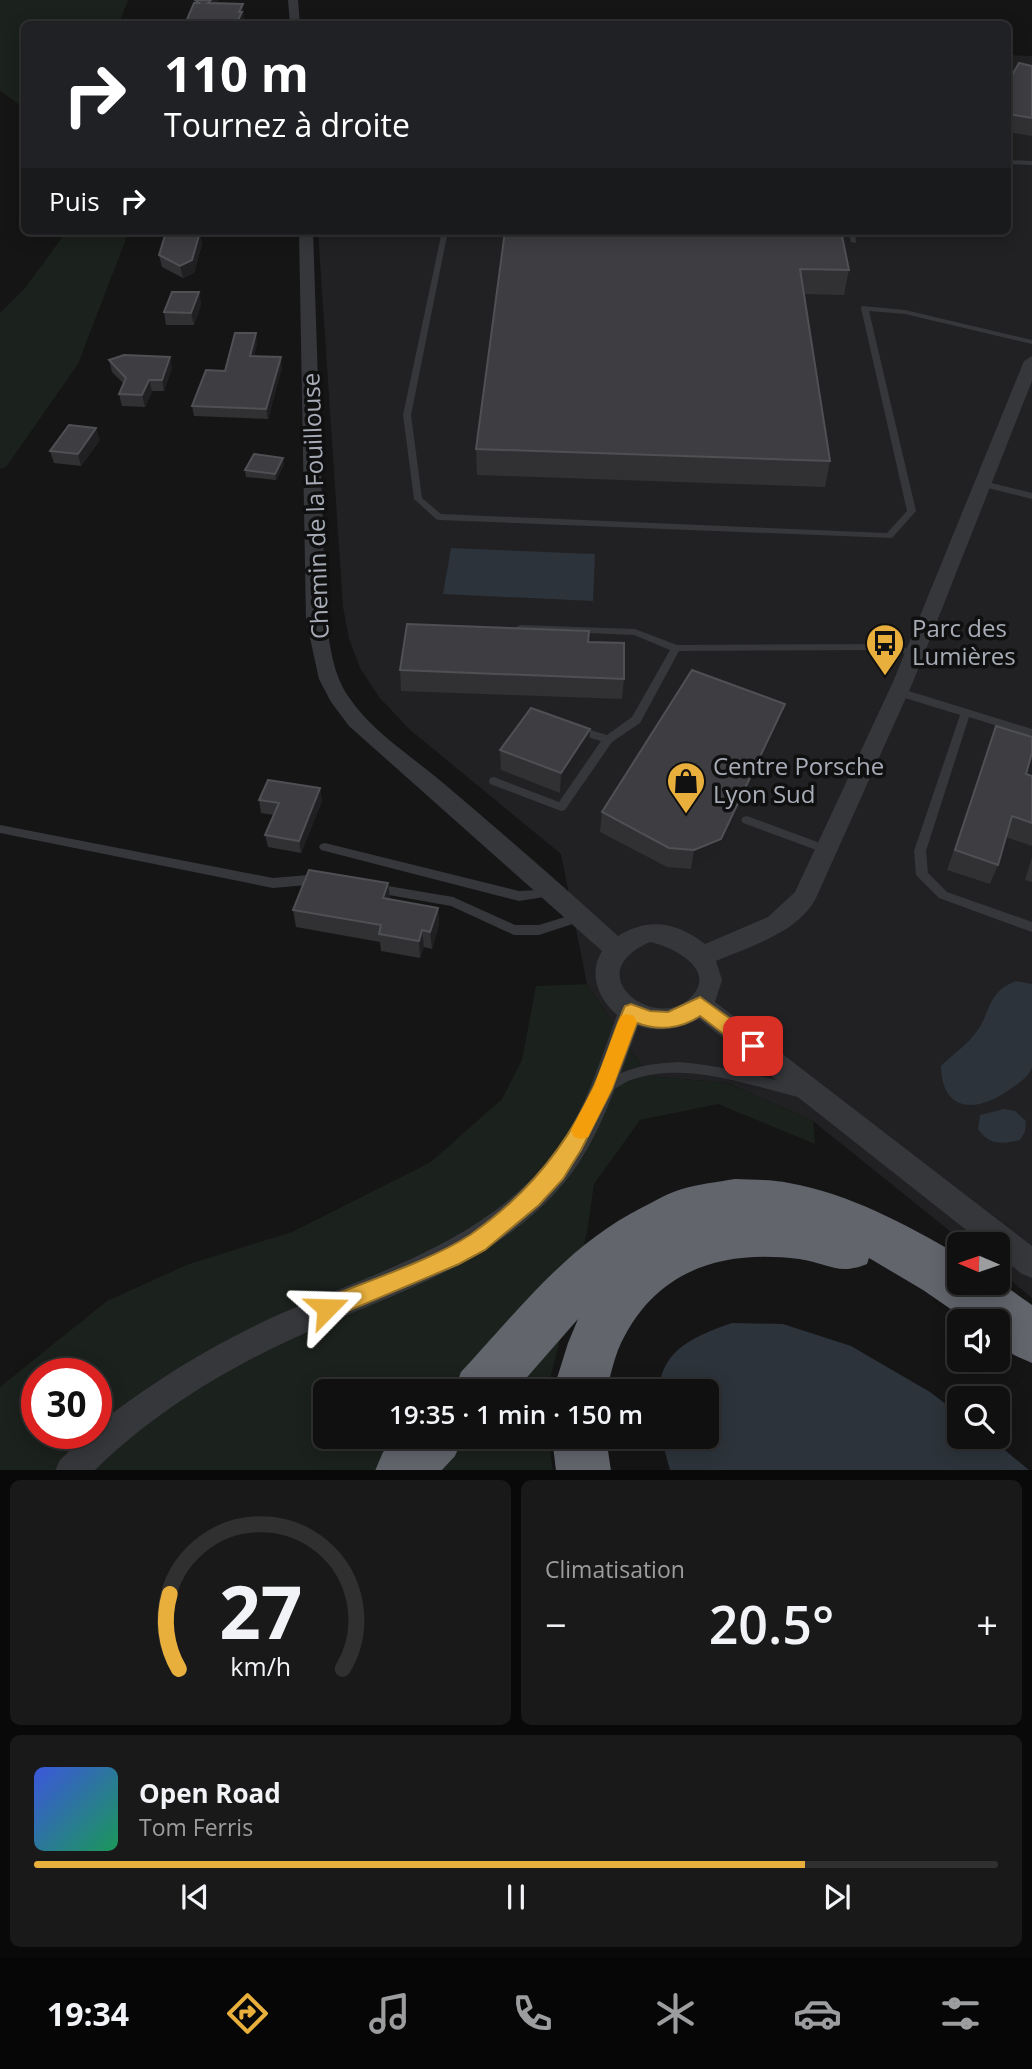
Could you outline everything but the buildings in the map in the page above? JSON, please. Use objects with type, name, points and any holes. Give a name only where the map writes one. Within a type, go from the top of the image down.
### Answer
[{"type":"highway","points":[[491,1379],[576,1286],[628,1240],[666,1217],[729,1203],[771,1202],[797,1206],[833,1217],[878,1236],[953,1280],[1032,1337]]},
{"type":"highway","points":[[582,1379],[588,1354],[606,1314],[644,1271],[681,1247],[742,1231],[781,1231],[848,1247],[907,1275],[959,1309]]},
{"type":"highway","points":[[1010,1345],[1032,1363]]},
{"type":"highway","points":[[403,1470],[424,1449]]},
{"type":"highway","points":[[581,1449],[584,1470]]},
{"type":"street","points":[[293,0],[295,21]]},
{"type":"street","name":"Chemin de la Fouillouse","points":[[306,235],[316,620],[321,656],[328,676],[339,699],[363,726],[549,887],[616,949]]},
{"type":"street","points":[[702,956],[776,924],[804,898],[899,692],[1032,361]]},
{"type":"street","points":[[650,932],[670,934],[689,942],[702,956],[709,968],[708,994],[700,1005],[686,1015],[668,1020],[649,1019],[631,1012],[619,1002],[610,989],[607,975],[609,961],[616,949],[631,937],[650,932]]},
{"type":"street","points":[[700,1005],[1032,1264]]},
{"type":"street","points":[[72,1470],[118,1430],[158,1401],[241,1349],[315,1314],[451,1257],[508,1219],[556,1172],[602,1089],[631,1012]]},
{"type":"lane","points":[[1011,74],[1032,78]]},
{"type":"lane","points":[[1011,162],[1032,163]]},
{"type":"lane","points":[[444,235],[407,415],[418,499],[439,517],[889,536],[912,511],[865,308],[905,313],[1032,342]]},
{"type":"lane","points":[[853,235],[855,242]]},
{"type":"lane","points":[[983,484],[1032,496]]},
{"type":"lane","points":[[521,628],[635,632],[676,648],[888,647],[915,653]]},
{"type":"lane","points":[[494,781],[561,807],[608,739],[636,720],[676,648]]},
{"type":"lane","points":[[899,692],[1032,733]]},
{"type":"lane","points":[[966,712],[920,851],[922,875],[943,895],[1032,927]]},
{"type":"lane","points":[[562,725],[608,739]]},
{"type":"lane","points":[[747,820],[827,850]]},
{"type":"lane","points":[[0,829],[273,883],[315,879],[328,881]]},
{"type":"lane","points":[[325,847],[519,896],[540,894],[549,887]]},
{"type":"lane","points":[[370,888],[453,902],[514,930],[539,930],[582,917]]},
{"type":"lane","points":[[602,1089],[633,1073],[697,1068],[742,1075],[784,1089],[814,1095]]},
{"type":"shaded area","points":[[0,0],[128,0],[120,21],[21,21],[21,106],[0,91]]},
{"type":"shaded area","name":"Parc des Lumières","points":[[1011,55],[1032,56],[1032,1298],[1010,1280],[1010,1232],[951,1232],[813,1121],[728,1083],[649,1076],[587,984],[561,854],[409,729],[379,697],[360,668],[349,639],[343,607],[318,235],[1011,235]]},
{"type":"shaded area","points":[[64,235],[127,235],[78,364],[6,467],[0,469],[0,313],[25,288]]},
{"type":"shaded area","points":[[451,548],[595,554],[593,601],[443,594]]},
{"type":"shaded area","points":[[1016,981],[1032,984],[1031,1071],[1016,1085],[985,1102],[974,1105],[955,1100],[943,1082],[941,1066],[973,1036],[1000,990]]},
{"type":"shaded area","points":[[587,984],[649,1076],[728,1083],[813,1121],[815,1144],[718,1104],[640,1120],[594,1184],[587,1232],[550,1379],[313,1379],[313,1449],[550,1449],[553,1470],[0,1470],[0,1387],[21,1370],[21,1449],[112,1449],[112,1358],[36,1358],[107,1301],[189,1264],[292,1232],[431,1162],[502,1099],[522,1060],[536,986]]},
{"type":"shaded area","points":[[1004,1109],[1015,1111],[1026,1121],[1025,1132],[1020,1140],[992,1141],[978,1129],[980,1115]]},
{"type":"shaded area","points":[[732,1323],[783,1324],[851,1346],[930,1392],[947,1405],[947,1449],[1004,1449],[1029,1470],[670,1470],[664,1449],[719,1449],[719,1379],[661,1379],[666,1364],[674,1354],[694,1338]]},
{"type":"slow traffic","points":[[581,1130],[602,1089],[627,1022]]},
{"type":"place","name":"Parc des Lumières","points":[[885,677]]},
{"type":"place","name":"Centre Porsche Lyon Sud","points":[[686,815]]},
{"type":"route","points":[[327,1308],[451,1257],[477,1242],[532,1198],[556,1172],[602,1089],[631,1012],[649,1019],[668,1020],[686,1015],[700,1005],[753,1046]]}]
